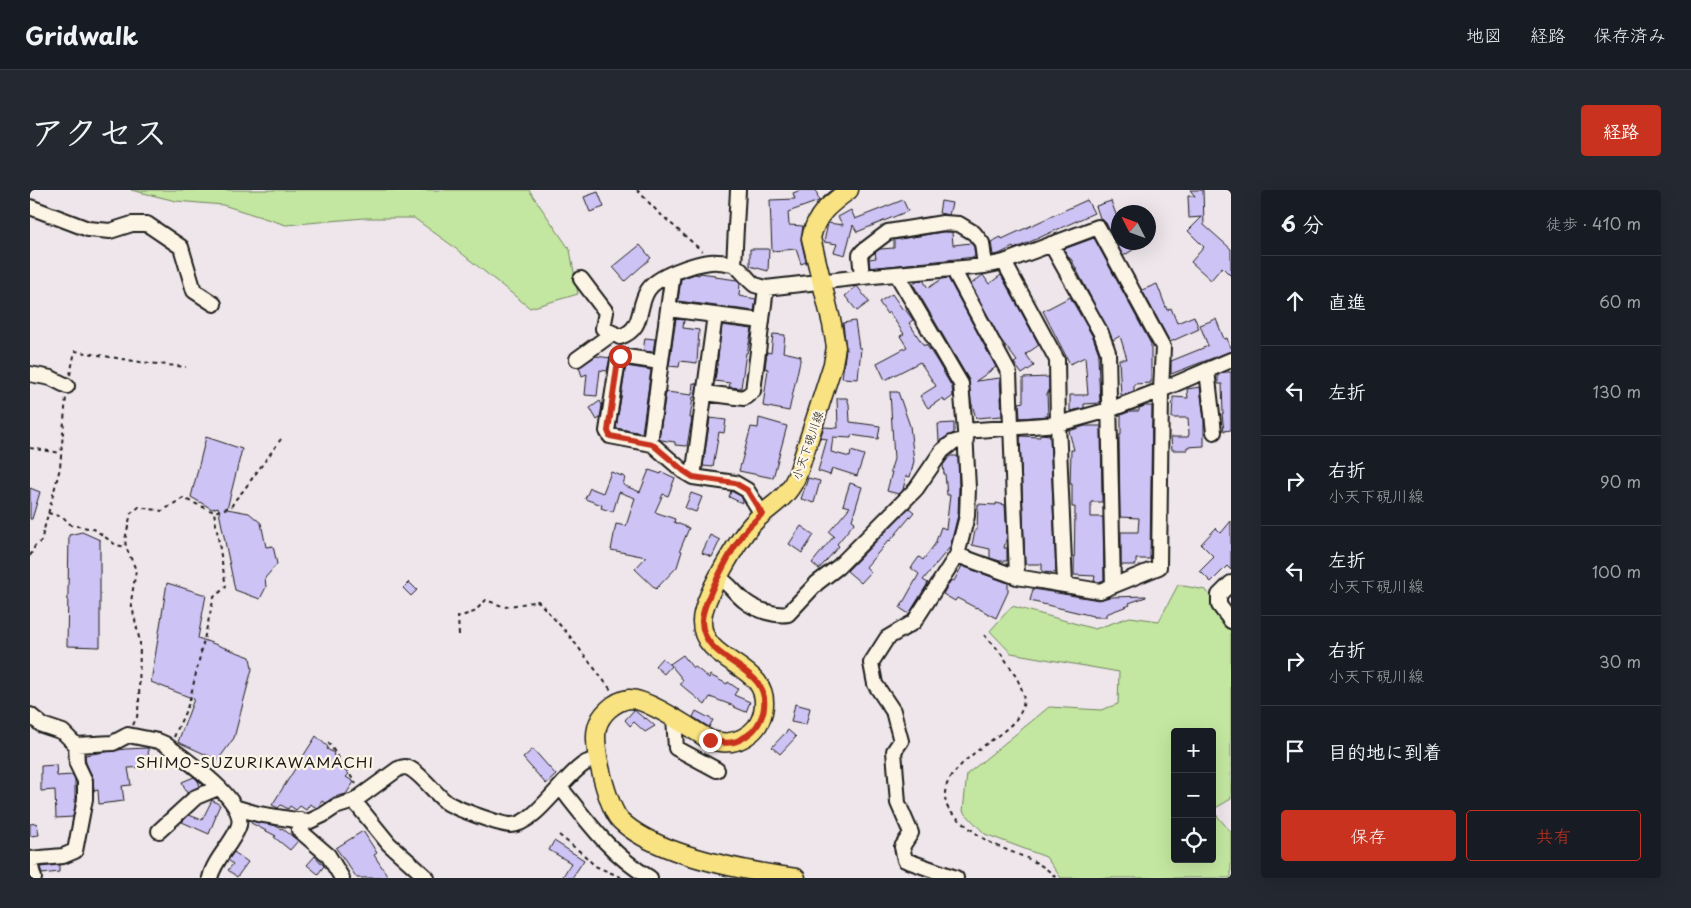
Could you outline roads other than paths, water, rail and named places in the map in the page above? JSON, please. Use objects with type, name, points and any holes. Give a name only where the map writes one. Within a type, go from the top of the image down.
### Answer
[{"type":"main road","name":"小天下硯川線","points":[[598,759],[596,728],[605,712],[620,702],[630,699],[645,703],[710,740],[721,743],[736,742],[752,734],[760,723],[764,709],[763,693],[756,680],[714,650],[705,638],[702,621],[704,609],[736,545],[746,530],[793,486],[833,364],[836,347],[811,238],[814,225],[827,207],[850,190]]},
{"type":"main road","points":[[598,759],[611,804],[620,820],[646,839],[712,862],[796,878]]},
{"type":"street","points":[[734,265],[738,190]]},
{"type":"street","points":[[30,207],[88,229],[110,231],[132,224],[147,224],[181,247],[194,291],[214,304]]},
{"type":"street","points":[[862,277],[860,255],[888,232],[943,223],[959,224],[974,233],[982,243],[985,266]]},
{"type":"street","points":[[580,279],[606,312],[603,328],[620,337],[629,334],[637,325],[642,301],[649,289],[657,281],[673,273],[711,261],[734,265],[756,285],[766,288],[985,266],[1004,262],[1098,227],[1164,347],[1161,390],[1159,567],[1100,590],[1017,577],[957,555]]},
{"type":"street","points":[[1051,244],[1101,333],[1108,352],[1113,586]]},
{"type":"street","points":[[1004,262],[1057,360],[1065,585]]},
{"type":"street","points":[[953,269],[1009,373],[1017,577]]},
{"type":"street","points":[[650,443],[673,273]]},
{"type":"street","points":[[897,275],[961,384],[966,435],[967,516],[957,555],[914,622],[887,638],[872,663],[875,684],[893,711],[902,741],[894,751],[898,803],[911,833],[902,847],[905,860],[956,878]]},
{"type":"street","points":[[705,393],[744,398],[753,391],[766,288]]},
{"type":"street","points":[[668,309],[762,321]]},
{"type":"street","points":[[693,477],[715,315]]},
{"type":"street","points":[[577,359],[613,333]]},
{"type":"street","points":[[660,362],[620,356],[608,431],[610,436],[650,443],[693,477],[735,483],[747,490],[762,514]]},
{"type":"street","points":[[719,578],[747,603],[766,611],[782,615],[788,614],[817,583],[838,568],[916,489],[942,451],[952,443],[966,435],[1010,428],[1058,424],[1109,410],[1231,360]]},
{"type":"street","points":[[1208,370],[1214,432]]},
{"type":"street","points":[[30,374],[51,378],[67,386]]},
{"type":"street","points":[[1231,582],[1219,595],[1219,604],[1231,621]]},
{"type":"street","points":[[30,715],[42,725],[63,732],[76,744],[113,743],[128,735],[158,741],[165,744],[228,795],[237,808],[240,825],[232,842],[211,871],[210,878]]},
{"type":"street","points":[[674,718],[676,748],[717,770]]},
{"type":"street","points":[[30,859],[63,856],[75,851],[86,800],[85,781],[77,764],[76,744]]},
{"type":"street","points":[[237,808],[258,814],[308,822],[357,798],[398,769],[406,767],[415,771],[437,795],[448,803],[510,825],[521,824],[583,764],[598,759]]},
{"type":"street","points":[[560,787],[615,852],[636,870],[650,878]]},
{"type":"street","points":[[159,831],[196,797],[218,788]]},
{"type":"street","points":[[357,798],[389,844],[427,878]]},
{"type":"street","points":[[300,820],[299,830],[328,855],[342,878]]},
{"type":"street","points":[[30,864],[34,878]]},
{"type":"district","name":"SHIMO-SUZURIKAWAMACHI","points":[[255,761]]}]
